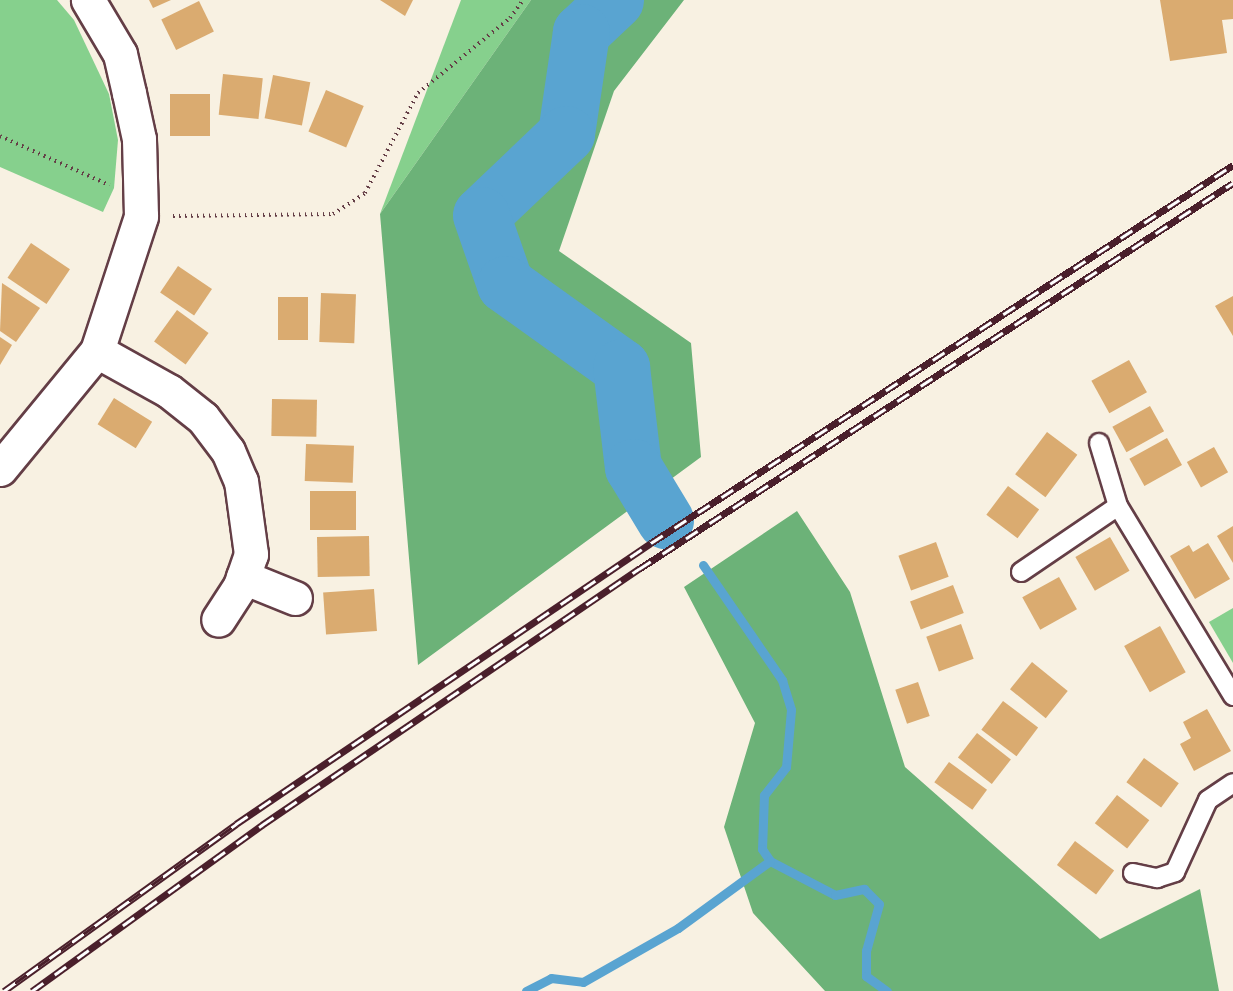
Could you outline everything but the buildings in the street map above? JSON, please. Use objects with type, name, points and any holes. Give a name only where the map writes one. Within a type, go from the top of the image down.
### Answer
[{"type":"street","points":[[0,469],[97,351],[141,216],[139,139],[120,54],[88,0]]},
{"type":"street","points":[[97,351],[169,391],[203,418],[228,451],[241,481],[250,554],[243,578],[218,620]]},
{"type":"street","points":[[243,578],[295,597]]},
{"type":"lane","points":[[1100,443],[1118,506],[1233,696]]},
{"type":"lane","points":[[1022,572],[1118,506]]},
{"type":"lane","points":[[1133,873],[1157,878],[1176,872],[1208,800],[1233,783]]},
{"type":"path","points":[[0,136],[114,188],[141,216],[333,214],[365,193],[418,93],[510,18],[522,0]]},
{"type":"green space","points":[[0,0],[57,0],[74,20],[109,94],[118,140],[114,188],[103,212],[0,167]]},
{"type":"green space","points":[[461,0],[531,0],[380,214]]},
{"type":"green space","points":[[531,0],[684,0],[614,91],[559,251],[691,343],[701,457],[418,665],[380,214]]},
{"type":"green space","points":[[797,511],[850,592],[905,767],[1100,939],[1200,889],[1219,991],[825,991],[753,913],[724,827],[755,723],[684,587]]},
{"type":"green space","points":[[1233,608],[1233,663],[1209,622]]},
{"type":"waterway","points":[[615,0],[581,32],[566,134],[481,215],[505,284],[621,367],[633,467],[665,520]]},
{"type":"waterway","points":[[703,565],[782,680],[791,710],[786,767],[764,795],[762,849],[770,861],[835,895],[864,889],[879,904],[866,951],[866,976],[887,991]]},
{"type":"waterway","points":[[526,991],[551,978],[583,982],[678,928],[770,861]]},
{"type":"railway","points":[[4,991],[236,824],[651,543],[1233,165]]},
{"type":"railway","points":[[32,991],[262,825],[639,569],[1233,183]]}]
